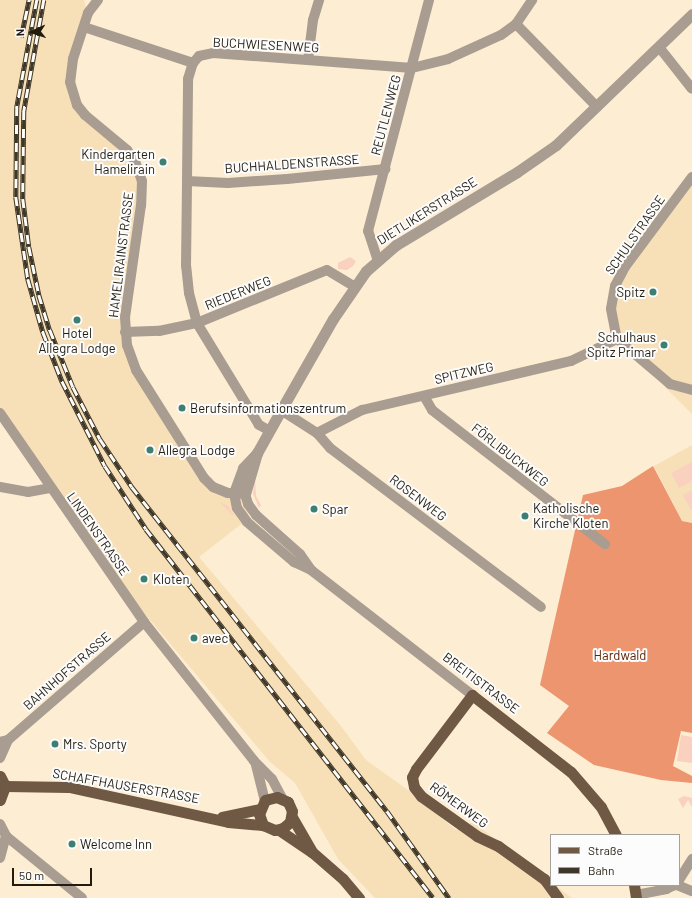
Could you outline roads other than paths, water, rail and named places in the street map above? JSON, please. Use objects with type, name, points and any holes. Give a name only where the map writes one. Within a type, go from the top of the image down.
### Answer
[{"type":"main road","name":"BREITISTRASSE","points":[[472,694],[571,772],[601,806],[615,834]]},
{"type":"main road","name":"RÖMERWEG","points":[[472,694],[416,769],[412,777],[414,788],[420,796],[466,828],[498,846],[544,879],[558,898]]},
{"type":"main road","points":[[0,776],[5,786],[0,800]]},
{"type":"main road","name":"SCHAFFHAUSERSTRASSE","points":[[5,786],[69,787],[242,824],[263,825]]},
{"type":"main road","points":[[312,852],[292,817],[290,806],[282,798],[273,797],[262,805],[260,820],[263,825],[279,830],[312,852],[343,880],[359,898]]},
{"type":"main road","name":"SCHAFFHAUSERSTRASSE","points":[[218,818],[262,805]]},
{"type":"main road","points":[[279,830],[287,826],[292,817]]},
{"type":"street","name":"HAMELIRAINSTRASSE","points":[[98,0],[88,13],[71,70],[73,94],[85,115],[127,150],[135,161],[142,182],[141,205],[126,310],[125,332],[136,370],[204,478],[219,491],[240,494]]},
{"type":"street","points":[[308,60],[313,20],[319,0]]},
{"type":"street","name":"REUTLENWEG","points":[[378,258],[368,231],[429,0]]},
{"type":"street","points":[[532,0],[516,24],[597,107]]},
{"type":"street","name":"DIETLIKERSTRASSE","points":[[240,494],[256,465],[258,453],[281,410],[354,286],[378,258],[556,146],[692,14]]},
{"type":"street","name":"BUCHWIESENWEG","points":[[193,63],[199,56],[213,53],[412,68],[448,59],[476,48],[516,24]]},
{"type":"street","points":[[84,27],[193,63],[188,79],[186,266],[189,293],[197,323],[259,425],[270,431]]},
{"type":"street","points":[[659,47],[692,89]]},
{"type":"street","name":"BUCHHALDENSTRASSE","points":[[187,181],[228,183],[288,180],[385,169]]},
{"type":"street","name":"SCHULSTRASSE","points":[[617,339],[611,310],[615,286],[625,267],[692,177]]},
{"type":"street","name":"RIEDERWEG","points":[[125,332],[159,331],[197,323],[327,270],[354,286]]},
{"type":"street","points":[[617,339],[670,384],[692,390]]},
{"type":"street","name":"SPITZWEG","points":[[317,433],[362,410],[571,361],[617,339]]},
{"type":"street","name":"FÖRLIBUCKWEG","points":[[424,396],[432,410],[605,544]]},
{"type":"street","name":"ROSENWEG","points":[[281,410],[317,433],[330,448],[541,607]]},
{"type":"street","name":"LINDENSTRASSE","points":[[0,414],[144,622],[254,761],[272,779],[282,798]]},
{"type":"street","points":[[0,488],[28,492],[50,488]]},
{"type":"street","name":"BREITISTRASSE","points":[[240,494],[256,515],[300,554],[312,570],[472,694]]},
{"type":"street","name":"BAHNHOFSTRASSE","points":[[0,758],[4,741],[144,622]]},
{"type":"street","name":"LINDENSTRASSE","points":[[254,761],[262,783],[262,805]]},
{"type":"street","points":[[0,824],[6,836],[82,898]]},
{"type":"street","points":[[0,858],[6,836]]},
{"type":"street","points":[[680,878],[692,859]]},
{"type":"street","points":[[634,894],[666,890],[674,886]]},
{"type":"street","points":[[679,886],[692,891]]},
{"type":"railway","points":[[21,37],[29,0]]},
{"type":"railway","points":[[37,0],[17,107],[16,197],[28,279],[43,332],[62,381],[105,466],[146,529],[433,898]]},
{"type":"railway","points":[[44,0],[24,111],[23,199],[29,247],[39,295],[50,330],[73,387],[100,439],[132,487],[387,811],[449,898]]},
{"type":"place","name":"Kindergarten Hamelirain","points":[[163,162]]},
{"type":"place","name":"Spitz","points":[[653,292]]},
{"type":"place","name":"Hotel Allegra Lodge","points":[[77,320]]},
{"type":"place","name":"Schulhaus Spitz Primar","points":[[664,345]]},
{"type":"place","name":"Berufsinformationszentrum","points":[[182,408]]},
{"type":"place","name":"Allegra Lodge","points":[[150,450]]},
{"type":"place","name":"Spar","points":[[314,509]]},
{"type":"place","name":"Katholische Kirche Kloten","points":[[525,516]]},
{"type":"place","name":"Kloten","points":[[144,579]]},
{"type":"place","name":"avec","points":[[194,638]]},
{"type":"place","name":"Mrs. Sporty","points":[[55,744]]},
{"type":"place","name":"Welcome Inn","points":[[72,844]]},
{"type":"park label","name":"Hardwald","points":[[620,655]]}]
